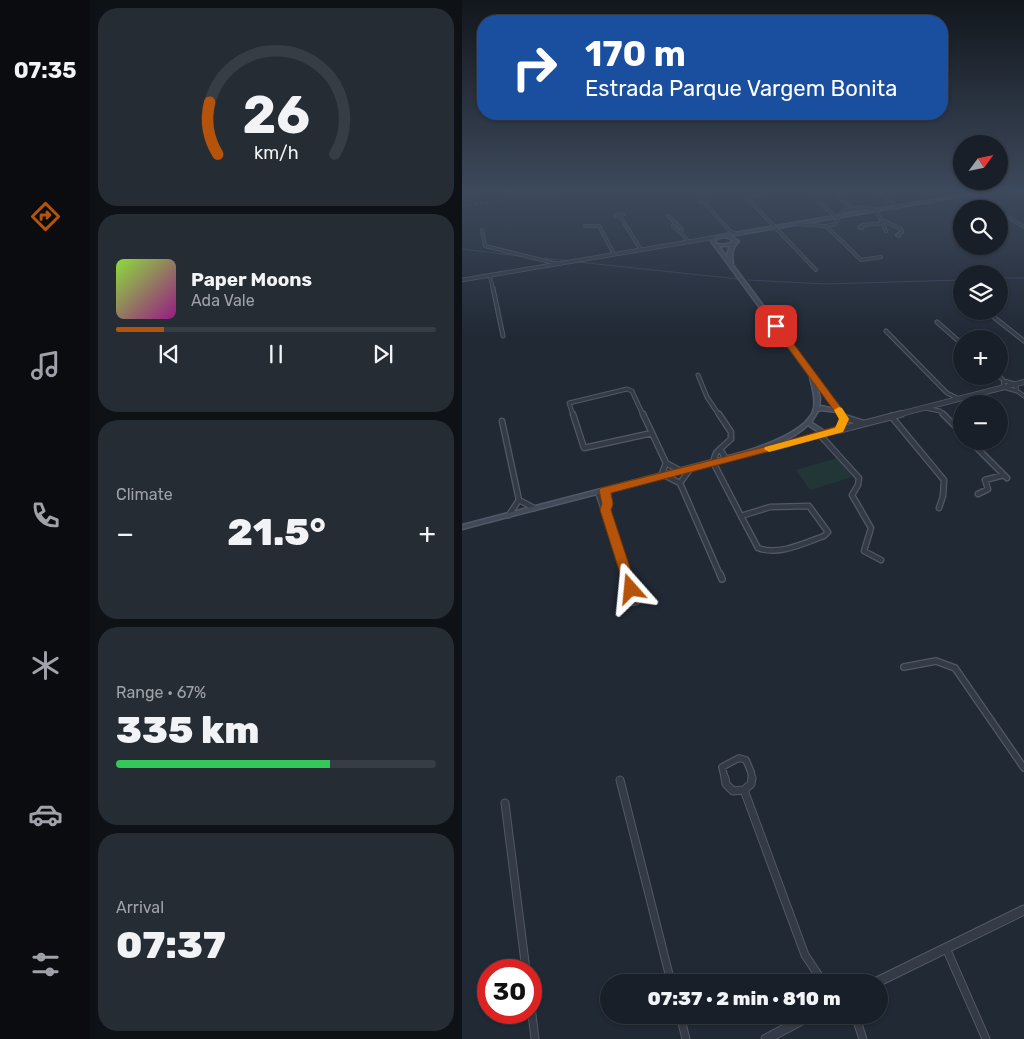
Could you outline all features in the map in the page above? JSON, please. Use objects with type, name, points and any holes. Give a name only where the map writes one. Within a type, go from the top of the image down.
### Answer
[{"type":"main road","points":[[714,243],[716,238]]},
{"type":"main road","points":[[732,267],[729,254],[733,244],[741,238]]},
{"type":"main road","points":[[714,243],[733,244]]},
{"type":"main road","points":[[462,527],[839,430],[844,422],[839,411],[714,243]]},
{"type":"main road","points":[[745,454],[783,441],[798,432],[809,421],[816,410],[817,398],[810,371]]},
{"type":"main road","points":[[816,410],[826,408],[839,411]]},
{"type":"main road","points":[[809,421],[814,428],[823,434]]},
{"type":"street","points":[[484,238],[485,246],[527,254],[558,264]]},
{"type":"street","points":[[606,238],[614,254]]},
{"type":"street","points":[[634,238],[641,250]]},
{"type":"street","points":[[686,238],[689,242]]},
{"type":"street","points":[[462,280],[708,238]]},
{"type":"street","points":[[788,238],[816,270]]},
{"type":"street","points":[[839,238],[861,260],[881,257]]},
{"type":"street","points":[[698,240],[714,243]]},
{"type":"street","points":[[490,276],[502,336]]},
{"type":"street","points":[[997,320],[1024,341]]},
{"type":"street","points":[[937,322],[953,336]]},
{"type":"street","points":[[886,331],[947,393],[953,396]]},
{"type":"street","points":[[698,375],[707,397],[732,436],[716,453],[713,462],[741,516],[758,548],[766,552],[824,536],[828,532],[809,506],[772,506],[741,516]]},
{"type":"street","points":[[1008,382],[1015,384]]},
{"type":"street","points":[[974,395],[1024,382]]},
{"type":"street","points":[[1015,384],[1018,391]]},
{"type":"street","points":[[1003,387],[1018,391],[1024,396]]},
{"type":"street","points":[[652,433],[584,448],[569,403],[630,389],[652,433],[666,463],[681,471]]},
{"type":"street","points":[[947,393],[947,402]]},
{"type":"street","points":[[839,430],[953,400]]},
{"type":"street","points":[[940,404],[940,411]]},
{"type":"street","points":[[925,408],[940,411],[953,424]]},
{"type":"street","points":[[890,416],[944,480],[943,496],[939,508]]},
{"type":"street","points":[[843,417],[864,423]]},
{"type":"street","points":[[502,421],[519,500],[509,515]]},
{"type":"street","points":[[823,434],[858,478],[858,485],[852,495],[871,528],[864,550],[869,555],[881,560]]},
{"type":"street","points":[[720,449],[726,459]]},
{"type":"street","points":[[978,494],[988,489],[985,480],[1005,476],[979,450]]},
{"type":"street","points":[[666,463],[662,476],[680,483],[722,579]]},
{"type":"street","points":[[680,483],[692,468]]},
{"type":"street","points":[[601,491],[602,505],[606,510],[631,589]]},
{"type":"street","points":[[519,500],[534,508]]},
{"type":"street","points":[[904,667],[935,659],[942,660],[955,668],[1024,768]]},
{"type":"street","points":[[739,758],[744,758],[747,762],[753,778],[752,784],[744,790],[736,792],[730,789],[722,771],[725,764],[739,758]]},
{"type":"street","points":[[620,780],[669,974]]},
{"type":"street","points":[[744,790],[806,955],[817,974]]},
{"type":"street","points":[[505,803],[525,959]]},
{"type":"street","points":[[888,977],[1024,910]]},
{"type":"street","points":[[946,948],[986,1039]]},
{"type":"street","points":[[533,1024],[535,1039]]},
{"type":"street","points":[[682,1024],[686,1039]]},
{"type":"street","points":[[766,1039],[794,1024]]},
{"type":"street","points":[[858,1024],[863,1039]]},
{"type":"shaded area","points":[[837,458],[852,477],[810,490],[796,470]]},
{"type":"waterway","points":[[462,249],[519,256]]},
{"type":"waterway","points":[[534,257],[540,258]]},
{"type":"waterway","points":[[545,258],[568,261]]},
{"type":"waterway","points":[[578,262],[738,279]]},
{"type":"waterway","points":[[1008,278],[1024,278]]},
{"type":"waterway","points":[[748,280],[825,284],[953,280]]},
{"type":"slow traffic","points":[[769,449],[839,430],[844,422],[839,410]]},
{"type":"route","points":[[631,589],[606,510],[608,504],[605,490],[839,430],[842,426],[844,419],[839,411],[776,326]]}]
